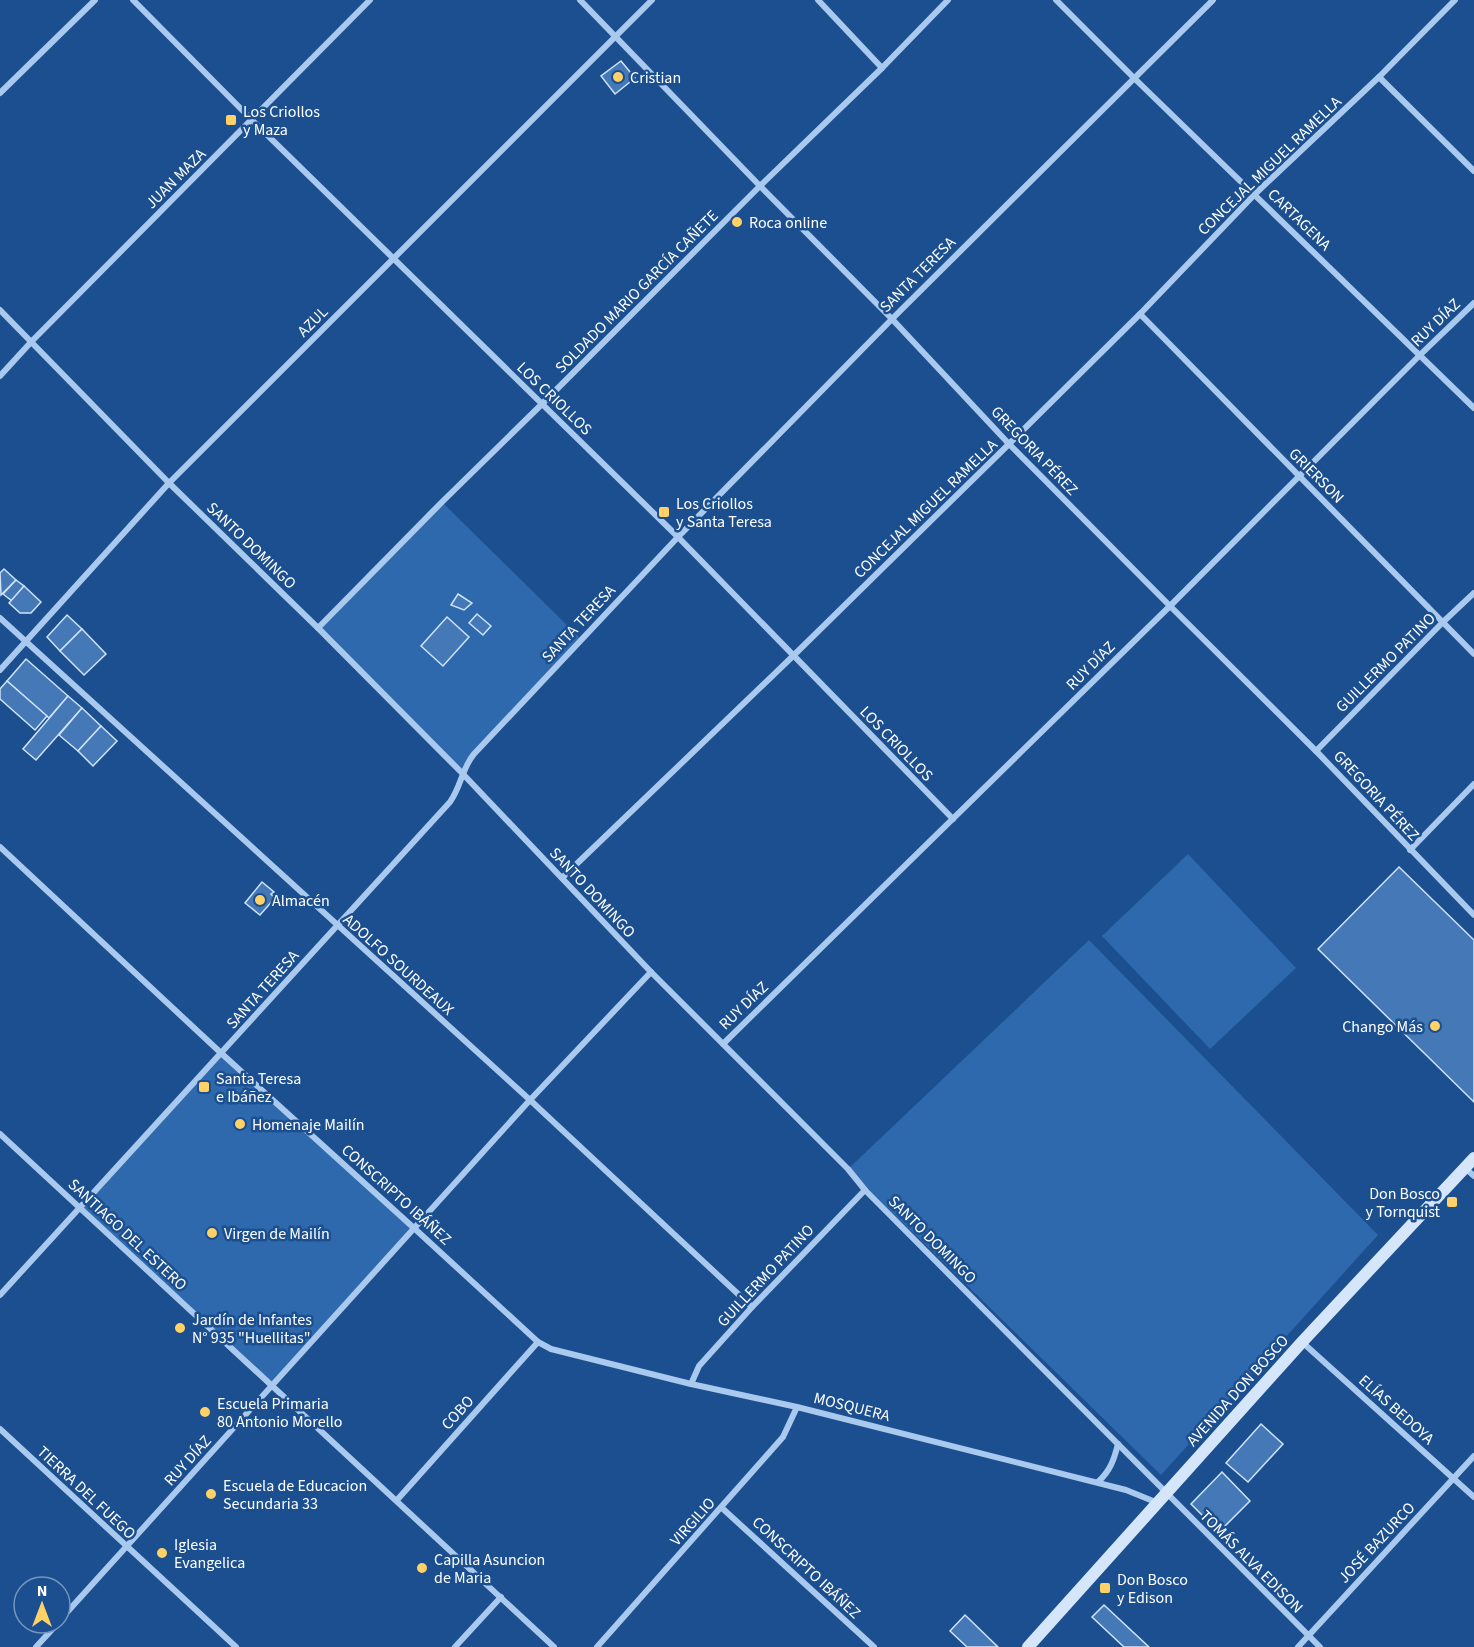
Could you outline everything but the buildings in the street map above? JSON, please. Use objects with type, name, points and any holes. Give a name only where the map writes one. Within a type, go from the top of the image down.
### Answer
[{"type":"main road","name":"AVENIDA DON BOSCO","points":[[1028,1647],[1302,1342],[1470,1172],[1474,1158]]},
{"type":"street","points":[[0,93],[95,0]]},
{"type":"street","name":"LOS CRIOLLOS","points":[[133,0],[393,259],[678,537],[953,819]]},
{"type":"street","name":"JUAN MAZA","points":[[0,376],[370,0]]},
{"type":"street","name":"GREGORIA PÉREZ","points":[[580,0],[892,319],[1009,444],[1316,751],[1474,915]]},
{"type":"street","name":"AZUL","points":[[0,670],[169,483],[652,0]]},
{"type":"street","points":[[818,0],[882,68]]},
{"type":"street","name":"SOLDADO MARIO GARCÍA CAÑETE","points":[[318,628],[948,0]]},
{"type":"street","name":"CARTAGENA","points":[[1056,0],[1474,408]]},
{"type":"street","name":"SANTA TERESA","points":[[0,1295],[450,802],[457,793],[468,761],[474,754],[678,537],[892,319],[1213,0]]},
{"type":"street","name":"CONCEJAL MIGUEL RAMELLA","points":[[562,878],[1009,444],[1140,314],[1255,194],[1379,77],[1455,0]]},
{"type":"street","points":[[1379,77],[1474,171]]},
{"type":"street","name":"RUY DÍAZ","points":[[723,1044],[1170,606],[1420,354],[1474,303]]},
{"type":"street","name":"SANTO DOMINGO","points":[[0,310],[169,483],[462,773],[651,972],[1118,1444],[1162,1498]]},
{"type":"street","name":"GRIERSON","points":[[1140,314],[1474,654]]},
{"type":"street","name":"GUILLERMO PATINO","points":[[1316,751],[1474,593]]},
{"type":"street","name":"ADOLFO SOURDEAUX","points":[[0,618],[530,1100],[752,1307]]},
{"type":"street","points":[[1410,850],[1474,784]]},
{"type":"street","name":"CONSCRIPTO IBÁÑEZ","points":[[0,847],[221,1053],[538,1342]]},
{"type":"street","name":"RUY DÍAZ","points":[[72,1607],[530,1100],[651,972]]},
{"type":"street","name":"SANTIAGO DEL ESTERO","points":[[0,1134],[554,1647]]},
{"type":"street","name":"GUILLERMO PATINO","points":[[691,1384],[699,1366],[752,1307],[865,1190]]},
{"type":"street","name":"MOSQUERA","points":[[538,1342],[551,1349],[691,1384],[797,1407],[1162,1498]]},
{"type":"street","name":"COBO","points":[[397,1500],[538,1342]]},
{"type":"street","name":"ELÍAS BEDOYA","points":[[1302,1342],[1474,1497]]},
{"type":"street","name":"VIRGILIO","points":[[597,1647],[783,1437],[797,1407]]},
{"type":"street","name":"TIERRA DEL FUEGO","points":[[0,1429],[236,1647]]},
{"type":"street","points":[[1098,1482],[1111,1467],[1118,1444]]},
{"type":"street","name":"JOSÉ BAZURCO","points":[[1298,1647],[1474,1456]]},
{"type":"street","name":"TOMÁS ALVA EDISON","points":[[1162,1498],[1320,1647]]},
{"type":"street","name":"CONSCRIPTO IBÁÑEZ","points":[[722,1508],[874,1647]]},
{"type":"street","points":[[455,1647],[501,1597]]},
{"type":"street","name":"RUY DÍAZ","points":[[36,1647],[47,1635]]},
{"type":"shaded area","points":[[442,502],[581,639],[474,754],[462,773],[318,628]]},
{"type":"shaded area","points":[[1188,854],[1296,968],[1210,1049],[1102,936]]},
{"type":"shaded area","points":[[1089,940],[1378,1235],[1161,1475],[848,1169]]},
{"type":"shaded area","points":[[221,1053],[415,1229],[272,1386],[80,1207]]},
{"type":"place","name":"Cristian","points":[[618,77]]},
{"type":"place","name":"Los Criollos y Maza","points":[[231,120]]},
{"type":"place","name":"Roca online","points":[[737,222]]},
{"type":"place","name":"Los Criollos y Santa Teresa","points":[[664,512]]},
{"type":"place","name":"Almacén","points":[[260,900]]},
{"type":"place","name":"Chango Más","points":[[1435,1026]]},
{"type":"place","name":"Santa Teresa e Ibáñez","points":[[204,1087]]},
{"type":"place","name":"Homenaje Mailín","points":[[240,1124]]},
{"type":"place","name":"Don Bosco y Tornquist","points":[[1452,1202]]},
{"type":"place","name":"Virgen de Mailín","points":[[212,1233]]},
{"type":"place","name":"Jardín de Infantes N° 935 \"Huellitas\"","points":[[180,1328]]},
{"type":"place","name":"Escuela Primaria 80 Antonio Morello","points":[[205,1412]]},
{"type":"place","name":"Escuela de Educacion Secundaria 33","points":[[211,1494]]},
{"type":"place","name":"Iglesia Evangelica","points":[[162,1553]]},
{"type":"place","name":"Capilla Asuncion de Maria","points":[[422,1568]]},
{"type":"place","name":"Don Bosco y Edison","points":[[1105,1588]]}]
